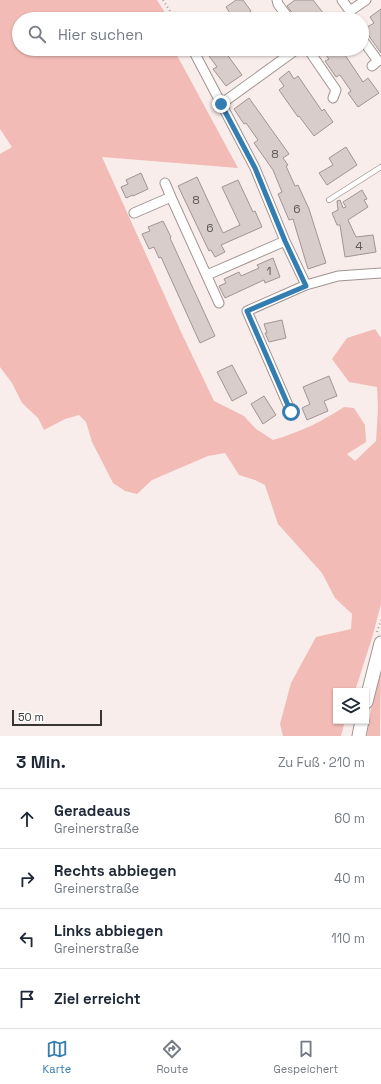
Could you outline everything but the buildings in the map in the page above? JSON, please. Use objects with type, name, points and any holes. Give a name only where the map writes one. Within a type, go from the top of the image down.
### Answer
[{"type":"main road","points":[[369,690],[381,643]]},
{"type":"main road","points":[[358,736],[361,724]]},
{"type":"street","points":[[277,0],[284,12]]},
{"type":"street","points":[[342,0],[348,12]]},
{"type":"street","points":[[353,12],[366,0]]},
{"type":"street","points":[[369,50],[377,62]]},
{"type":"street","points":[[196,56],[255,168],[285,241],[306,286]]},
{"type":"street","points":[[221,104],[287,56]]},
{"type":"street","points":[[314,56],[336,90],[333,98]]},
{"type":"street","points":[[165,183],[219,303]]},
{"type":"street","points":[[134,213],[171,197]]},
{"type":"street","points":[[207,275],[285,241]]},
{"type":"street","points":[[291,412],[247,311],[306,286],[338,276],[381,273]]},
{"type":"lane","points":[[329,200],[381,167]]},
{"type":"path","points":[[163,0],[171,12]]},
{"type":"shaded area","points":[[0,0],[157,0],[165,12],[12,12],[12,56],[177,56],[179,59],[238,168],[102,157],[214,401],[244,416],[256,429],[273,440],[310,426],[344,407],[354,408],[365,425],[366,442],[347,454],[355,461],[376,441],[378,408],[377,387],[349,382],[332,359],[347,338],[375,329],[381,338],[381,604],[356,688],[333,688],[333,724],[344,724],[341,736],[283,736],[280,724],[291,683],[316,637],[351,629],[352,614],[335,598],[322,573],[278,524],[265,485],[239,475],[225,453],[208,456],[152,480],[137,494],[125,491],[113,483],[92,442],[86,422],[79,415],[65,419],[44,430],[38,418],[22,403],[12,383],[0,367],[0,154],[12,147],[0,129]]},
{"type":"shaded area","points":[[381,667],[380,736],[367,736],[373,695]]},
{"type":"route","points":[[221,104],[255,168],[285,241],[306,286],[247,311],[291,412]]}]
